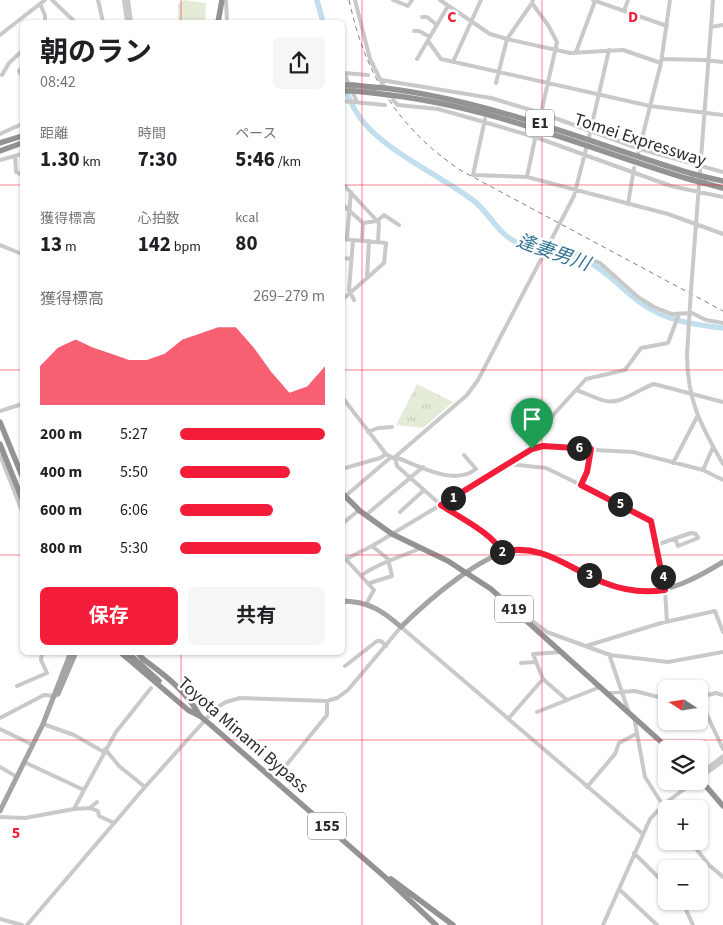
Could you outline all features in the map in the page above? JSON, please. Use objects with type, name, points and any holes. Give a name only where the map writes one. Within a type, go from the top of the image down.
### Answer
[{"type":"highway","points":[[219,20],[224,0]]},
{"type":"highway","name":"Tomei Expressway","points":[[345,86],[391,98],[430,100],[502,118],[692,177],[723,181]]},
{"type":"highway","name":"Tomei Expressway","points":[[345,90],[384,86],[432,94],[504,112],[692,177]]},
{"type":"highway","points":[[0,143],[20,137]]},
{"type":"highway","points":[[0,151],[20,144]]},
{"type":"highway","name":"Tomei Expressway","points":[[705,180],[723,188]]},
{"type":"highway","points":[[0,422],[20,471]]},
{"type":"highway","points":[[0,444],[20,494]]},
{"type":"highway","name":"419","points":[[345,498],[365,516],[392,534],[468,572],[506,601],[659,740]]},
{"type":"highway","name":"155","points":[[124,655],[188,710],[200,716]]},
{"type":"highway","name":"Toyota Minami Bypass","points":[[130,655],[386,878],[436,925]]},
{"type":"highway","name":"155","points":[[140,655],[194,704],[200,716]]},
{"type":"highway","points":[[708,788],[723,806]]},
{"type":"highway","name":"Toyota Minami Bypass","points":[[386,878],[453,925]]},
{"type":"main road","points":[[345,601],[366,604],[382,611],[401,627],[426,604],[485,559],[514,549],[535,550],[619,587],[647,592],[665,590],[692,580],[723,562]]},
{"type":"main road","points":[[0,811],[56,696],[71,655]]},
{"type":"main road","points":[[56,696],[60,692],[75,655]]},
{"type":"street","points":[[0,34],[45,0]]},
{"type":"street","points":[[52,0],[73,20]]},
{"type":"street","points":[[98,0],[103,20]]},
{"type":"street","points":[[126,0],[129,20]]},
{"type":"street","points":[[224,0],[227,20]]},
{"type":"street","points":[[357,0],[367,48],[384,86]]},
{"type":"street","points":[[393,0],[408,6],[412,0]]},
{"type":"street","points":[[440,0],[490,34],[555,51],[624,50],[661,61],[709,60],[723,62]]},
{"type":"street","points":[[453,62],[481,0]]},
{"type":"street","points":[[576,52],[594,0],[667,26]]},
{"type":"street","points":[[624,11],[628,0]]},
{"type":"street","points":[[638,154],[661,61],[670,0]]},
{"type":"street","points":[[713,0],[691,290],[687,374],[697,417],[723,464]]},
{"type":"street","points":[[496,83],[507,39],[533,2],[556,39],[549,84],[540,118]]},
{"type":"street","points":[[40,4],[45,20]]},
{"type":"street","points":[[417,59],[448,6]]},
{"type":"street","points":[[422,17],[427,17],[437,24]]},
{"type":"street","points":[[711,27],[723,25]]},
{"type":"street","points":[[414,31],[419,31],[429,39],[441,59],[599,96],[650,106],[723,115]]},
{"type":"street","points":[[589,136],[609,50]]},
{"type":"street","points":[[2,75],[8,64],[20,53]]},
{"type":"street","points":[[345,73],[368,75]]},
{"type":"street","points":[[345,75],[356,102]]},
{"type":"street","points":[[381,80],[541,113],[640,149],[723,172]]},
{"type":"street","points":[[391,98],[398,105],[438,108],[485,120],[585,152],[671,186],[723,197]]},
{"type":"street","points":[[345,101],[385,105]]},
{"type":"street","points":[[485,120],[473,175],[527,177],[697,224],[723,234]]},
{"type":"street","points":[[0,134],[20,125]]},
{"type":"street","points":[[527,177],[536,136]]},
{"type":"street","points":[[345,494],[393,458],[472,389],[576,189],[585,152]]},
{"type":"street","points":[[0,160],[20,155]]},
{"type":"street","points":[[15,156],[16,172],[20,174]]},
{"type":"street","points":[[628,204],[634,170]]},
{"type":"street","points":[[345,186],[377,221],[378,242]]},
{"type":"street","points":[[345,233],[351,192]]},
{"type":"street","points":[[345,207],[364,223],[377,221],[384,215],[399,225]]},
{"type":"street","points":[[362,241],[364,223]]},
{"type":"street","points":[[345,239],[393,244]]},
{"type":"street","points":[[353,240],[349,294],[354,300]]},
{"type":"street","points":[[367,278],[369,242]]},
{"type":"street","points":[[345,297],[384,263],[386,243]]},
{"type":"street","points":[[548,243],[600,263],[638,297],[654,307],[679,316],[694,313],[706,320],[723,323]]},
{"type":"street","points":[[0,245],[20,253]]},
{"type":"street","points":[[345,258],[352,259]]},
{"type":"street","points":[[532,449],[554,414],[586,379],[625,370],[641,348],[668,343],[679,316]]},
{"type":"street","points":[[576,390],[602,401],[628,397],[654,384],[723,402]]},
{"type":"street","points":[[345,401],[386,454],[393,458],[454,477],[465,476],[476,469],[464,456]]},
{"type":"street","points":[[0,412],[20,405]]},
{"type":"street","points":[[673,463],[697,417]]},
{"type":"street","points":[[368,432],[378,428],[392,427]]},
{"type":"street","points":[[345,557],[372,546],[532,449],[543,446],[633,452],[702,470],[723,480]]},
{"type":"street","points":[[702,470],[713,446]]},
{"type":"street","points":[[581,485],[587,472],[591,449]]},
{"type":"street","points":[[345,467],[380,458],[386,454]]},
{"type":"street","points":[[0,455],[20,506]]},
{"type":"street","points":[[393,458],[397,466],[441,505],[498,545],[501,552]]},
{"type":"street","points":[[508,464],[544,467],[649,518],[652,523],[665,590],[667,622]]},
{"type":"street","points":[[365,516],[423,466]]},
{"type":"street","points":[[400,512],[424,490]]},
{"type":"street","points":[[345,522],[359,510]]},
{"type":"street","points":[[656,545],[675,538],[691,533],[696,534],[698,538],[678,546],[675,538]]},
{"type":"street","points":[[370,583],[392,576],[389,561],[372,546]]},
{"type":"street","points":[[362,575],[379,564],[402,558],[421,548]]},
{"type":"street","points":[[345,560],[370,583],[374,590],[366,604]]},
{"type":"street","points":[[506,601],[520,610],[542,630],[610,654],[668,662],[723,652]]},
{"type":"street","points":[[586,646],[667,622],[716,611],[723,632]]},
{"type":"street","points":[[27,925],[144,787],[216,708],[226,702],[240,698],[327,701],[337,698],[348,690],[401,627],[643,834]]},
{"type":"street","points":[[345,666],[378,641],[386,646]]},
{"type":"street","points":[[561,652],[532,654],[543,678],[567,700]]},
{"type":"street","points":[[610,654],[632,715],[645,777],[660,800]]},
{"type":"street","points":[[16,686],[47,673],[41,660],[42,655]]},
{"type":"street","points":[[521,663],[535,662]]},
{"type":"street","points":[[508,719],[543,678]]},
{"type":"street","points":[[537,712],[600,687]]},
{"type":"street","points":[[74,809],[104,751],[128,715],[151,688]]},
{"type":"street","points":[[607,693],[635,691],[658,697]]},
{"type":"street","points":[[708,695],[716,693],[723,695]]},
{"type":"street","points":[[0,718],[44,695],[56,696]]},
{"type":"street","points":[[279,774],[326,715],[327,701]]},
{"type":"street","points":[[708,715],[723,749]]},
{"type":"street","points":[[43,724],[74,735],[104,751],[144,787]]},
{"type":"street","points":[[0,729],[33,745]]},
{"type":"street","points":[[587,787],[615,754],[619,743],[636,734]]},
{"type":"street","points":[[708,769],[723,756]]},
{"type":"street","points":[[708,772],[723,761]]},
{"type":"street","points":[[24,762],[84,790]]},
{"type":"street","points":[[0,767],[17,777]]},
{"type":"street","points":[[670,800],[683,790]]},
{"type":"street","points":[[90,808],[97,802]]},
{"type":"street","points":[[2,817],[25,818],[90,808],[98,811],[99,816],[114,823]]},
{"type":"street","points":[[603,925],[650,818],[658,810]]},
{"type":"street","points":[[697,850],[709,865],[723,877]]},
{"type":"street","points":[[634,853],[658,877]]},
{"type":"street","points":[[619,889],[657,925]]},
{"type":"street","points":[[686,910],[693,925]]},
{"type":"street","points":[[0,919],[5,923],[22,925]]},
{"type":"green space","points":[[184,0],[206,3],[205,20],[178,20],[178,4]]},
{"type":"green space","points":[[417,384],[453,402],[423,428],[396,425]]},
{"type":"waterway","name":"逢妻男川","points":[[317,0],[322,20]]},
{"type":"waterway","name":"逢妻男川","points":[[345,88],[355,110],[365,124],[378,136],[409,160],[474,201],[498,228],[514,241],[531,248],[569,255],[587,261],[637,300],[662,315],[692,324],[723,328]]},
{"type":"railway","points":[[349,0],[364,52],[387,97],[418,136],[438,153],[460,170],[723,311]]},
{"type":"route","points":[[543,446],[591,449],[587,472],[581,485],[649,518],[652,523],[665,590],[647,592],[613,586],[546,553],[535,550],[514,549],[501,552],[498,545],[441,505],[532,449],[543,446]]}]
